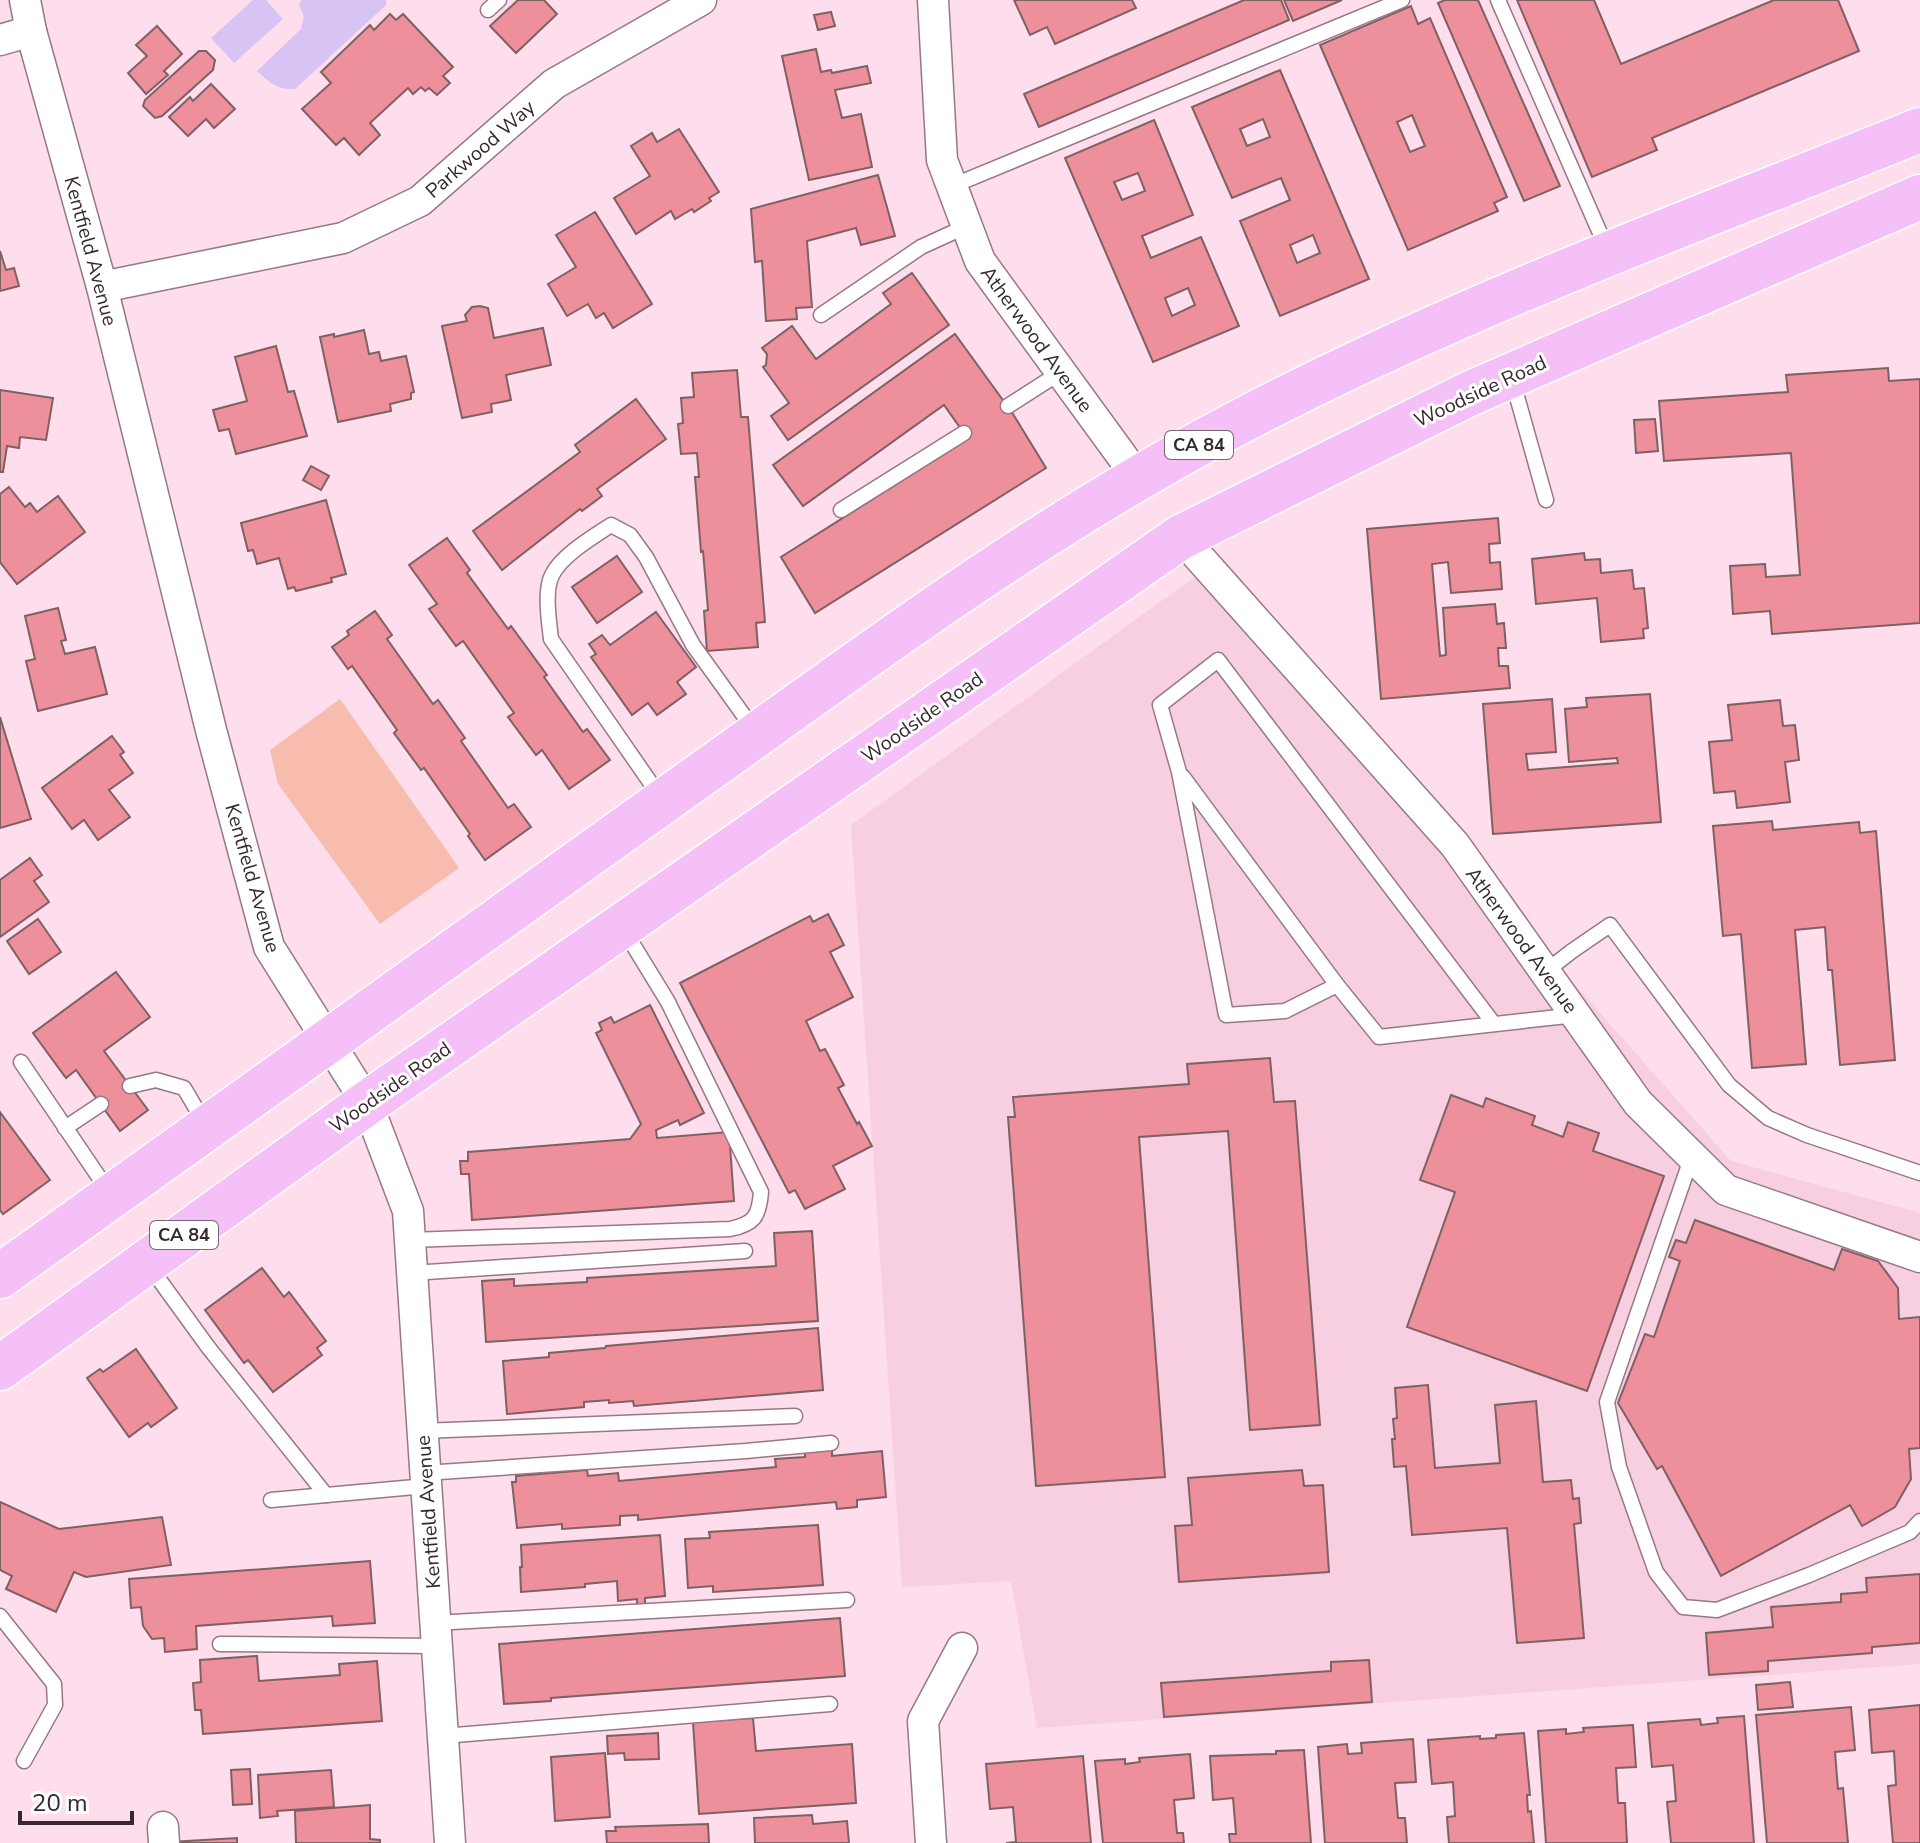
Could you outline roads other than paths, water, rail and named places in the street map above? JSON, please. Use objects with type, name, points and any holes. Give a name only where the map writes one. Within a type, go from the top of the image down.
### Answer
[{"type":"main road","name":"CA 84","points":[[0,1276],[989,571],[1138,478],[1313,383],[1449,321],[1609,253],[1920,130]]},
{"type":"main road","name":"Woodside Road","points":[[0,1368],[367,1103],[1181,537],[1471,393],[1912,206]]},
{"type":"street","name":"Kentfield Avenue","points":[[25,0],[102,287],[211,730],[269,947],[367,1103],[408,1211],[450,1843]]},
{"type":"street","name":"Parkwood Way","points":[[102,287],[343,238],[420,201],[554,84],[650,15],[701,0]]},
{"type":"street","name":"Atherwood Avenue","points":[[933,0],[942,160],[980,261],[1138,478]]},
{"type":"street","points":[[0,40],[31,31]]},
{"type":"street","name":"Atherwood Avenue","points":[[1181,537],[1455,845],[1638,1103],[1726,1190],[1920,1257]]},
{"type":"street","points":[[931,1843],[923,1721],[962,1648]]},
{"type":"lane","points":[[952,186],[1402,0]]},
{"type":"lane","points":[[1498,0],[1609,253]]},
{"type":"lane","points":[[821,315],[921,247],[967,226]]},
{"type":"lane","points":[[1008,406],[1061,372]]},
{"type":"lane","points":[[1511,375],[1546,500]]},
{"type":"lane","points":[[841,510],[964,433]]},
{"type":"lane","points":[[663,802],[551,639],[548,613],[552,575],[571,553],[611,525],[630,535],[646,557],[693,645],[757,735]]},
{"type":"lane","points":[[1337,985],[1285,1011],[1226,1015],[1179,772],[1160,705],[1218,660],[1494,1024]]},
{"type":"lane","points":[[1179,772],[1379,1037],[1576,1015]]},
{"type":"lane","points":[[1545,972],[1610,925],[1729,1085],[1768,1118],[1807,1135],[1920,1173]]},
{"type":"lane","points":[[410,1240],[730,1229],[747,1225],[759,1211],[761,1192],[668,1002],[621,926]]},
{"type":"lane","points":[[21,1062],[112,1196]]},
{"type":"lane","points":[[130,1086],[156,1080],[184,1088],[207,1127]]},
{"type":"lane","points":[[65,1128],[101,1104]]},
{"type":"lane","points":[[1692,1156],[1607,1402],[1619,1467],[1656,1572],[1683,1607],[1717,1610],[1910,1532],[1920,1521]]},
{"type":"lane","points":[[412,1273],[745,1251]]},
{"type":"lane","points":[[146,1262],[208,1347],[326,1495]]},
{"type":"lane","points":[[422,1431],[795,1416]]},
{"type":"lane","points":[[271,1500],[326,1495],[426,1479],[831,1443]]},
{"type":"lane","points":[[220,1644],[436,1635],[847,1600]]},
{"type":"lane","points":[[0,1616],[54,1684],[55,1705],[24,1761]]},
{"type":"lane","points":[[443,1736],[830,1704]]}]
